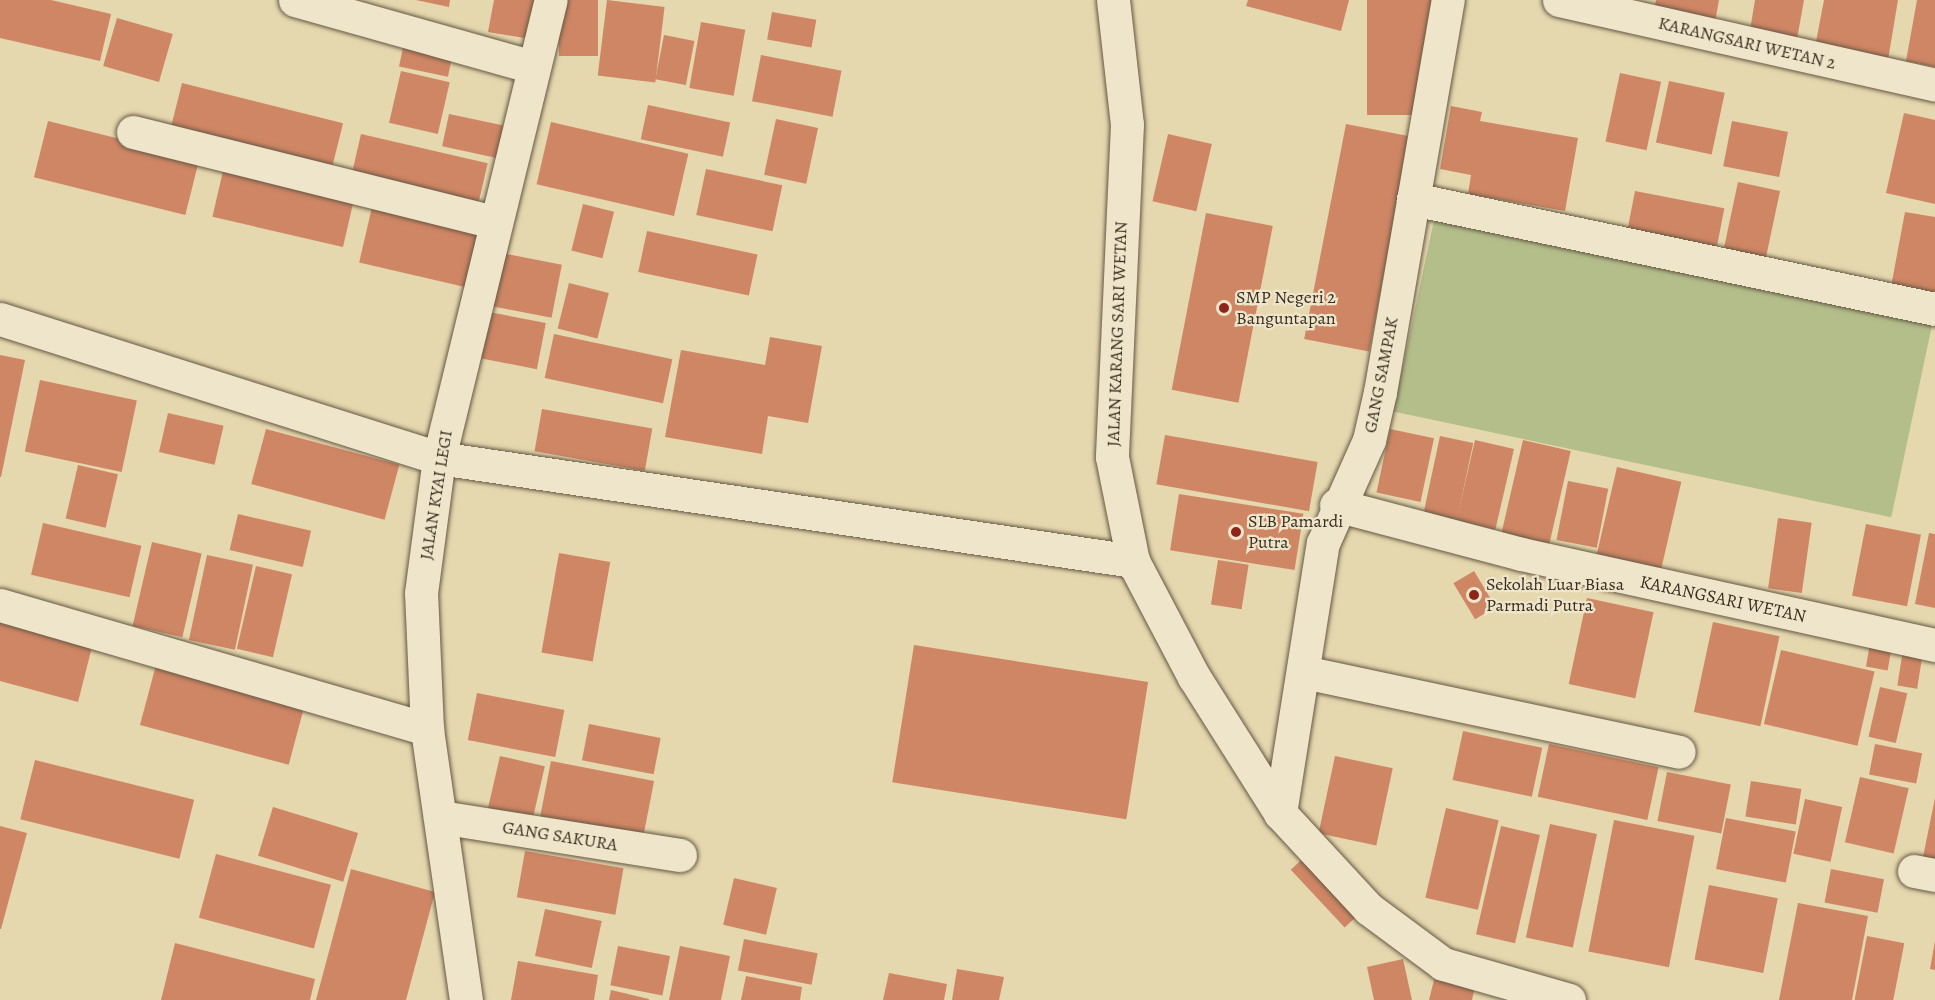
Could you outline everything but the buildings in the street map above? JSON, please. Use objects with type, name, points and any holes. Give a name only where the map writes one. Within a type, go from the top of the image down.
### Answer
[{"type":"street","points":[[295,0],[533,67]]},
{"type":"street","name":"JALAN KYAI LEGI","points":[[466,1000],[427,729],[421,593],[439,459],[551,0]]},
{"type":"street","name":"JALAN KARANG SARI WETAN","points":[[1113,0],[1127,124],[1112,457],[1133,561],[1194,677],[1280,813],[1370,909],[1443,964],[1569,1000]]},
{"type":"street","name":"GANG SAMPAK","points":[[1280,813],[1323,543],[1336,505],[1371,433],[1448,0]]},
{"type":"street","name":"KARANGSARI WETAN 2","points":[[1559,0],[1935,85]]},
{"type":"street","points":[[133,132],[495,222]]},
{"type":"street","points":[[1413,199],[1935,309]]},
{"type":"street","points":[[0,319],[439,459],[1133,561]]},
{"type":"street","name":"KARANGSARI WETAN","points":[[1336,505],[1521,554],[1935,645]]},
{"type":"street","points":[[0,605],[427,729]]},
{"type":"street","points":[[1304,672],[1679,753]]},
{"type":"street","name":"GANG SAKURA","points":[[440,818],[680,855]]},
{"type":"green space","points":[[1437,206],[1935,312],[1891,517],[1393,411]]},
{"type":"place","name":"SMP Negeri 2 Banguntapan","points":[[1224,308]]},
{"type":"place","name":"SLB Pamardi Putra","points":[[1236,532]]},
{"type":"place","name":"Sekolah Luar Biasa Parmadi Putra","points":[[1474,595]]}]
